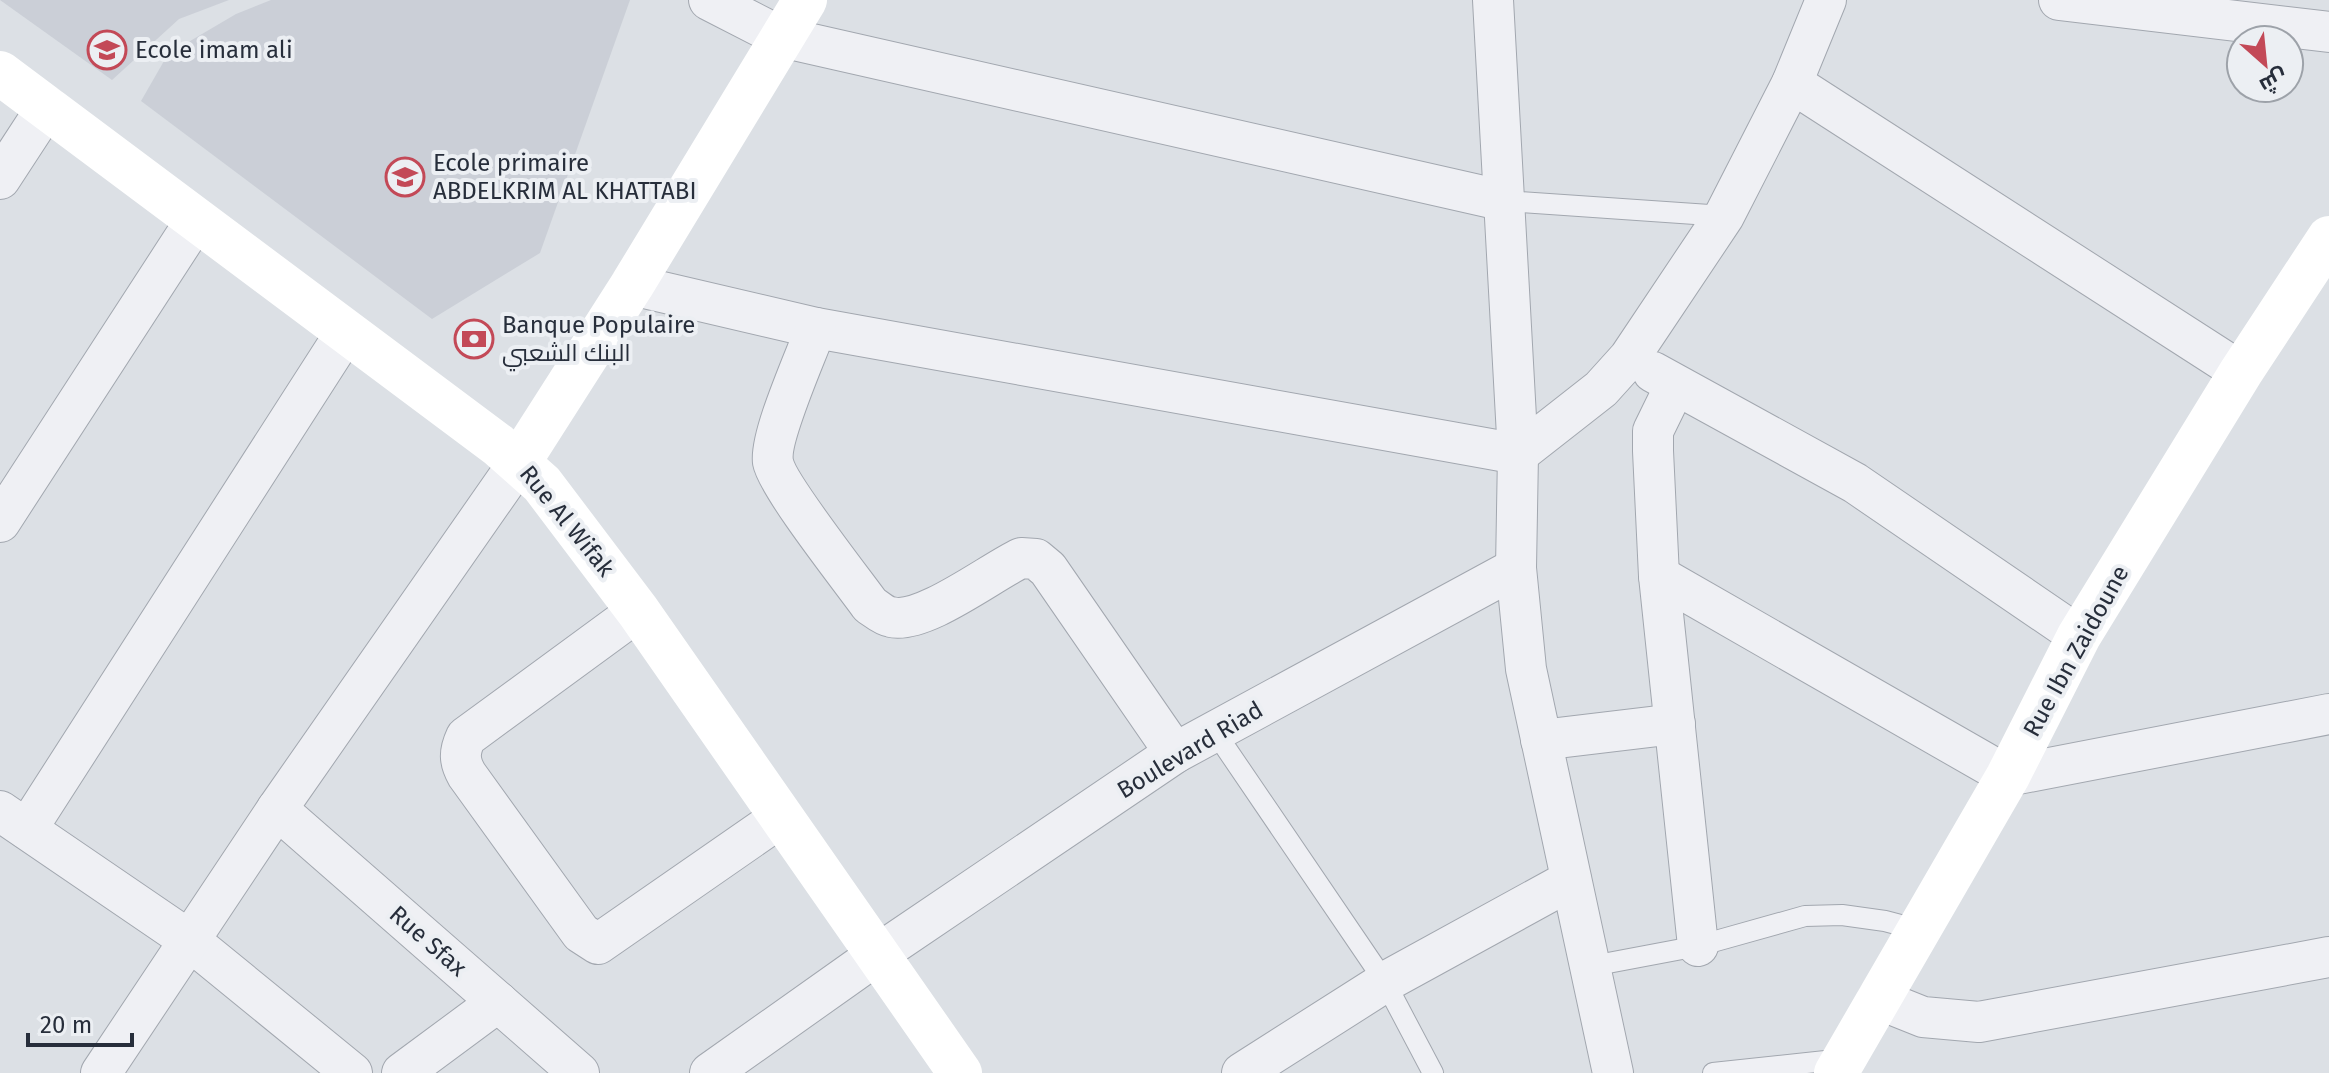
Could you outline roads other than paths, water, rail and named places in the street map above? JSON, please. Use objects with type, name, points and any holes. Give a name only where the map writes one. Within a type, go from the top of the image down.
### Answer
[{"type":"street","points":[[709,0],[781,37],[1505,201]]},
{"type":"street","points":[[110,1069],[189,940],[277,809],[519,462],[632,285],[805,0]]},
{"type":"street","points":[[1493,0],[1518,454],[1516,568],[1526,669],[1613,1073]]},
{"type":"street","points":[[632,285],[816,328],[1518,454],[1601,389],[1629,358],[1724,216],[1792,83],[1826,0]]},
{"type":"street","points":[[2059,0],[2329,32]]},
{"type":"street","name":"Rue Al Wifak","points":[[0,73],[519,462],[542,484],[638,611],[960,1073]]},
{"type":"street","points":[[1792,83],[2241,372]]},
{"type":"street","points":[[0,179],[47,107]]},
{"type":"street","points":[[0,522],[196,220]]},
{"type":"street","name":"Rue Ibn Zaidoune","points":[[1840,1066],[2008,776],[2079,636],[2241,372],[2329,238]]},
{"type":"street","points":[[816,328],[775,443],[773,464],[870,605],[890,617],[905,618],[925,612],[1021,558],[1036,559],[1048,569],[1175,753]]},
{"type":"street","points":[[346,332],[14,820],[189,940],[352,1073]]},
{"type":"street","points":[[1629,358],[1855,483],[2079,636]]},
{"type":"street","points":[[1675,386],[1653,431],[1659,576],[1698,946]]},
{"type":"street","name":"Boulevard Riad","points":[[710,1073],[878,954],[1175,753],[1516,568]]},
{"type":"street","points":[[1659,576],[2008,776],[2329,714]]},
{"type":"street","points":[[638,611],[466,737],[460,750],[460,763],[467,775],[581,933],[588,941],[598,944],[781,817]]},
{"type":"street","points":[[1541,740],[1675,724]]},
{"type":"street","name":"Rue Sfax","points":[[277,809],[579,1073]]},
{"type":"street","points":[[1242,1073],[1385,982],[1571,880]]},
{"type":"street","points":[[1878,999],[1923,1017],[1979,1022],[2329,957]]},
{"type":"street","points":[[402,1073],[498,1002]]},
{"type":"lane","points":[[1505,201],[1724,216]]},
{"type":"lane","points":[[1215,732],[1385,982],[1433,1073]]},
{"type":"lane","points":[[1592,966],[1698,946],[1805,916],[1842,915],[1919,930]]},
{"type":"lane","points":[[1713,1073],[1840,1066]]},
{"type":"place","name":"Ecole imam ali","points":[[107,50]]},
{"type":"place","name":"Ecole primaire ABDELKRIM AL KHATTABI","points":[[405,177]]},
{"type":"place","name":"Banque Populaire البنك الشعبي","points":[[474,339]]}]
